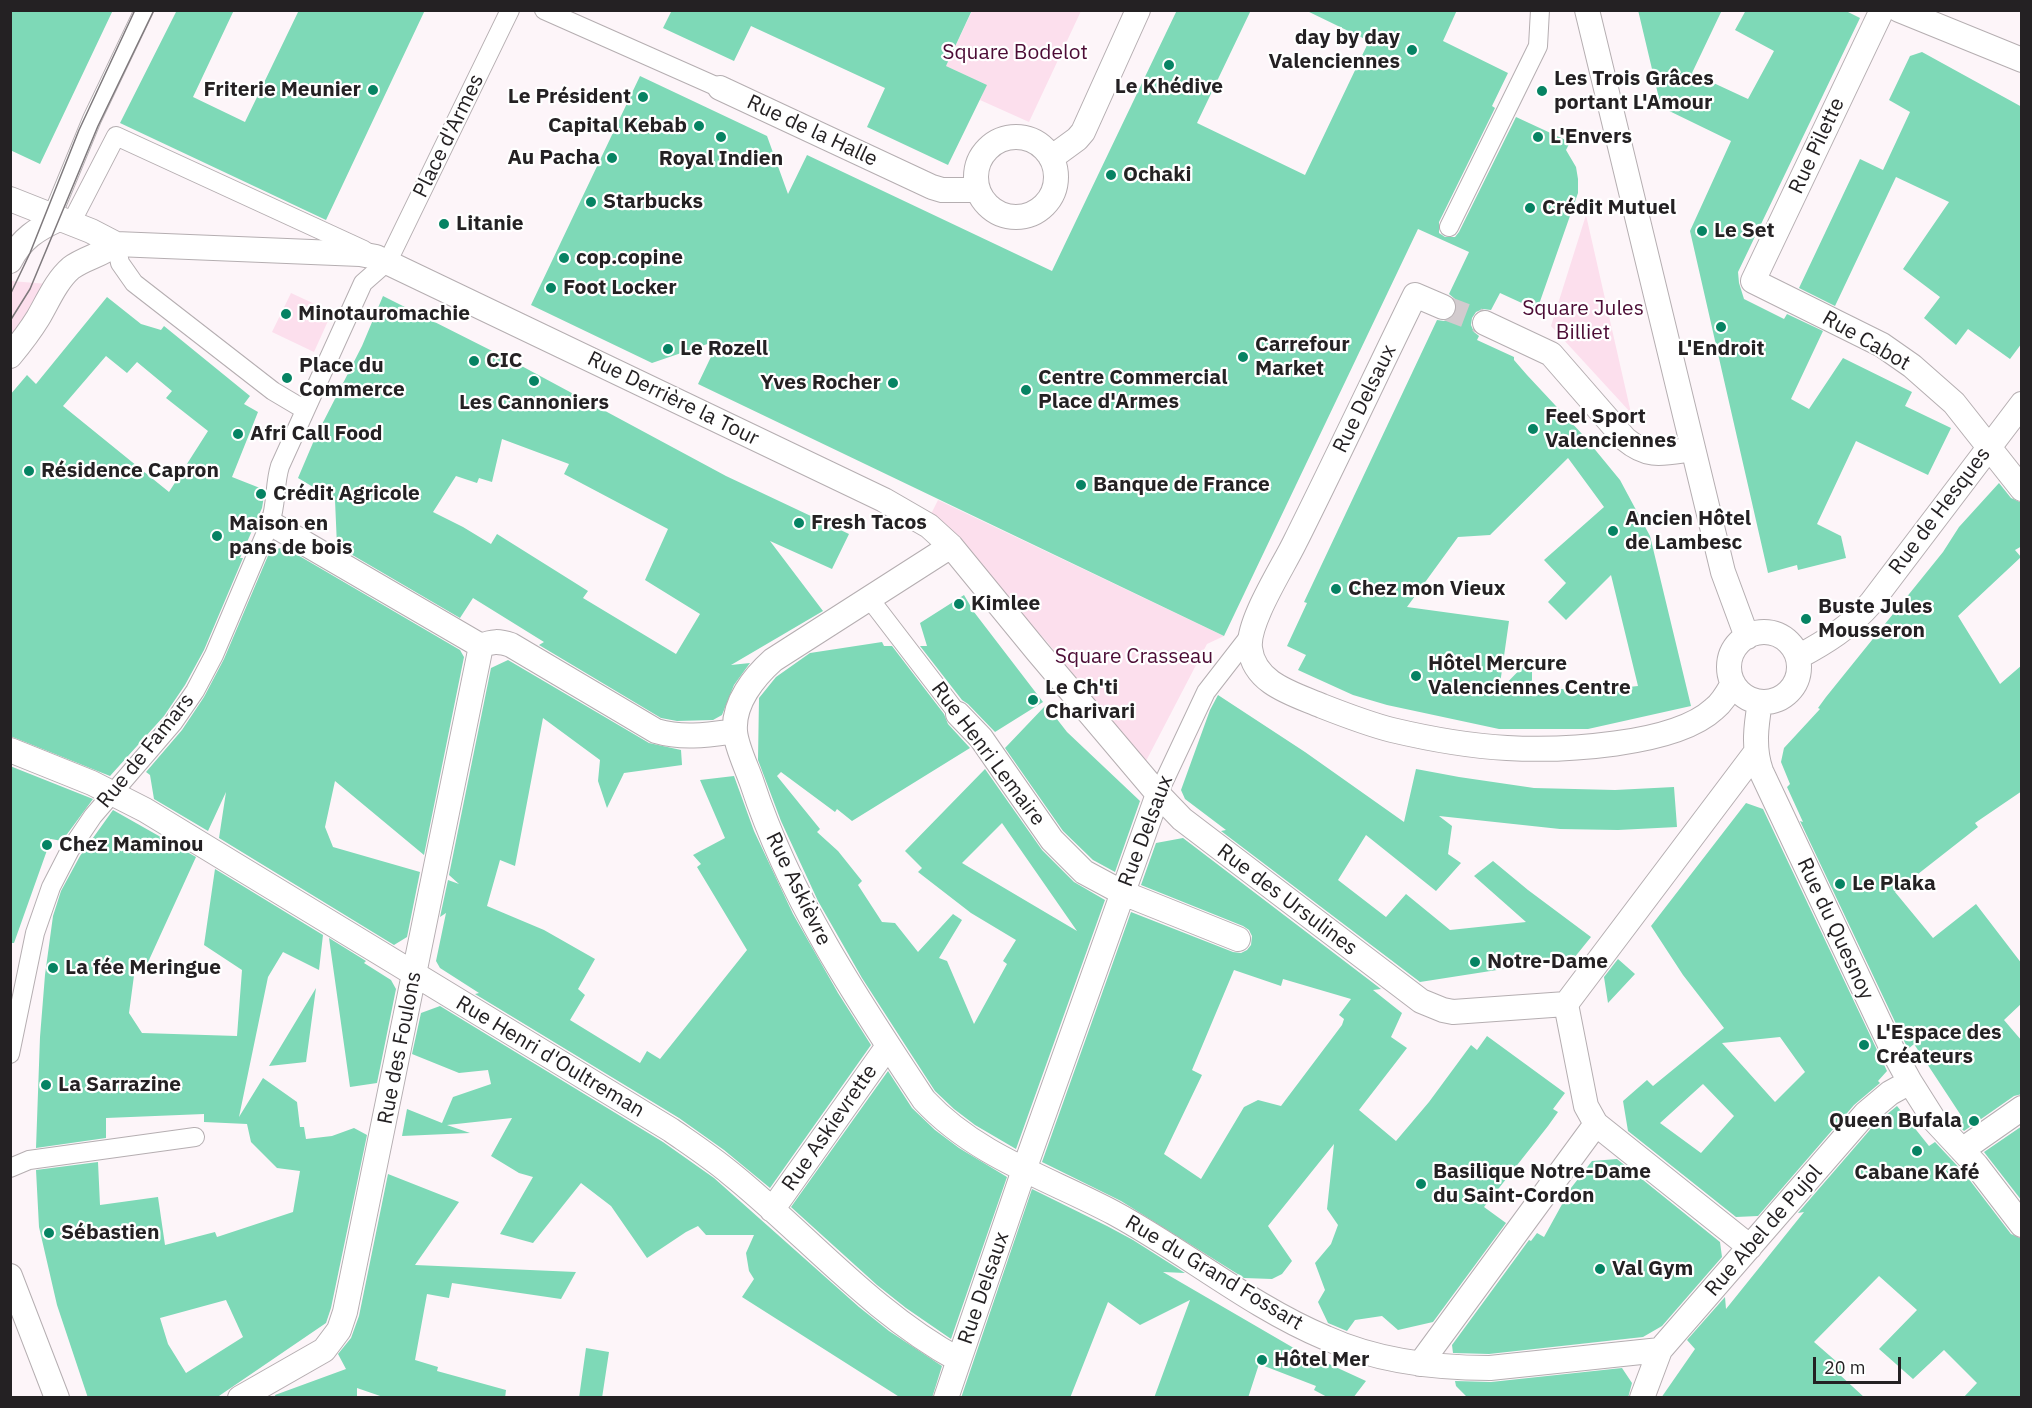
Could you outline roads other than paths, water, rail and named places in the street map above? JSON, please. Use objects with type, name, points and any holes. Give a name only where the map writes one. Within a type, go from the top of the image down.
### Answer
[{"type":"street","points":[[54,217],[92,119],[144,10]]},
{"type":"street","name":"Place d'Armes","points":[[388,261],[510,10]]},
{"type":"street","name":"Rue de la Halle","points":[[544,10],[720,88],[933,187],[942,190],[978,190]]},
{"type":"street","points":[[1051,159],[1083,132],[1138,10]]},
{"type":"street","points":[[1449,227],[1538,46],[1540,10]]},
{"type":"street","points":[[1587,10],[1723,572],[1747,636]]},
{"type":"street","name":"Rue Pilette","points":[[1753,281],[1882,10]]},
{"type":"street","points":[[1899,10],[1932,17],[2022,60]]},
{"type":"street","points":[[10,261],[18,247],[30,234],[54,217],[116,136],[388,261]]},
{"type":"street","points":[[1025,138],[1040,145],[1051,159],[1056,175],[1053,191],[1044,205],[1029,214],[1012,216],[995,211],[982,199],[976,174],[981,158],[999,140],[1025,138]]},
{"type":"street","points":[[10,199],[98,234],[116,244],[360,254],[388,261]]},
{"type":"street","points":[[54,217],[78,238],[78,263]]},
{"type":"street","points":[[10,356],[31,329],[62,278],[78,263],[105,253],[116,244]]},
{"type":"street","points":[[116,244],[120,263],[134,283],[273,391],[305,410]]},
{"type":"street","name":"Rue de Famars","points":[[10,1054],[30,956],[44,905],[70,850],[93,816],[173,723],[195,692],[214,655],[270,523],[275,506],[277,475],[305,410],[363,283],[388,261]]},
{"type":"street","name":"Rue Derrière la Tour","points":[[388,261],[884,500],[929,526],[951,546]]},
{"type":"street","name":"Rue Cabot","points":[[1753,281],[1897,354],[1940,389],[2022,489]]},
{"type":"street","name":"Rue Delsaux","points":[[946,1398],[1024,1170],[1158,794],[1206,692],[1251,634],[1254,623],[1300,534],[1415,295],[1443,307]]},
{"type":"street","points":[[1485,323],[1551,354],[1635,448],[1647,453],[1658,454],[1693,449]]},
{"type":"street","name":"Rue de Hesques","points":[[1798,657],[1836,635],[1866,609],[2022,404]]},
{"type":"street","points":[[270,523],[481,646],[491,642],[510,645],[656,731],[682,737],[735,731]]},
{"type":"street","points":[[951,546],[1158,794]]},
{"type":"street","name":"Rue Askièvre","points":[[951,546],[773,660],[762,670],[741,700],[735,731],[759,805],[799,899],[819,936],[888,1046],[924,1100],[938,1115],[970,1141],[1024,1170]]},
{"type":"street","name":"Rue Henri Lemaire","points":[[869,598],[958,714],[981,738],[1062,850],[1084,872],[1123,893],[1238,939]]},
{"type":"street","points":[[1760,632],[1775,634],[1791,644],[1798,657],[1798,676],[1791,690],[1779,699],[1770,702],[1760,702],[1746,697],[1733,683],[1730,674],[1730,659],[1736,646],[1747,636],[1760,632]]},
{"type":"street","points":[[1251,634],[1250,651],[1257,669],[1266,678],[1288,692],[1353,718],[1392,730],[1484,746],[1558,748],[1618,742],[1666,733],[1713,711],[1726,696],[1733,683]]},
{"type":"street","name":"Rue des Foulons","points":[[240,1398],[324,1350],[339,1329],[345,1312],[481,646]]},
{"type":"street","name":"Rue du Quesnoy","points":[[1760,702],[1756,752],[1765,780],[1910,1082],[1934,1120],[1962,1150],[2022,1225]]},
{"type":"street","name":"Rue Henri d'Oultreman","points":[[10,750],[113,793],[145,810],[671,1130],[729,1172],[831,1265],[904,1325],[929,1343],[960,1360]]},
{"type":"street","points":[[1750,1247],[1596,1124],[1586,1106],[1566,1004],[1756,752]]},
{"type":"street","name":"Rue des Ursulines","points":[[1158,794],[1195,830],[1421,1001],[1443,1011],[1453,1012],[1566,1004]]},
{"type":"street","name":"Rue Askievrette","points":[[772,1210],[888,1046]]},
{"type":"street","name":"Rue Abel de Pujol","points":[[1641,1398],[1660,1350],[1865,1114],[1890,1093],[1910,1082]]},
{"type":"street","points":[[1962,1150],[2022,1108]]},
{"type":"street","points":[[1420,1364],[1596,1124]]},
{"type":"street","points":[[10,1168],[29,1160],[195,1137]]},
{"type":"street","name":"Rue du Grand Fossart","points":[[1024,1170],[1126,1220],[1269,1309],[1305,1328],[1356,1349],[1420,1364],[1490,1368],[1660,1350]]},
{"type":"street","points":[[11,1283],[57,1398]]},
{"type":"tunnel","points":[[1443,307],[1485,323]]},
{"type":"tram line","points":[[10,295],[30,253],[79,130],[135,10]]},
{"type":"tram line","points":[[10,321],[30,289],[98,126],[154,10]]},
{"type":"place","name":"day by day Valenciennes","points":[[1412,50]]},
{"type":"place","name":"Le Khédive","points":[[1169,65]]},
{"type":"place","name":"Friterie Meunier","points":[[373,90]]},
{"type":"place","name":"Les Trois Grâces portant L'Amour","points":[[1542,91]]},
{"type":"place","name":"Le Président","points":[[643,97]]},
{"type":"place","name":"Capital Kebab","points":[[699,126]]},
{"type":"place","name":"Royal Indien","points":[[721,137]]},
{"type":"place","name":"L'Envers","points":[[1538,137]]},
{"type":"place","name":"Au Pacha","points":[[612,158]]},
{"type":"place","name":"Ochaki","points":[[1111,175]]},
{"type":"place","name":"Starbucks","points":[[591,202]]},
{"type":"place","name":"Crédit Mutuel","points":[[1530,208]]},
{"type":"place","name":"Litanie","points":[[444,224]]},
{"type":"place","name":"Le Set","points":[[1702,231]]},
{"type":"place","name":"cop.copine","points":[[564,258]]},
{"type":"place","name":"Foot Locker","points":[[551,288]]},
{"type":"place","name":"Minotauromachie","points":[[286,314]]},
{"type":"place","name":"L'Endroit","points":[[1721,327]]},
{"type":"place","name":"Le Rozell","points":[[668,349]]},
{"type":"place","name":"Carrefour Market","points":[[1243,357]]},
{"type":"place","name":"CIC","points":[[474,361]]},
{"type":"place","name":"Place du Commerce","points":[[287,378]]},
{"type":"place","name":"Les Cannoniers","points":[[534,381]]},
{"type":"place","name":"Yves Rocher","points":[[893,383]]},
{"type":"place","name":"Centre Commercial Place d'Armes","points":[[1026,390]]},
{"type":"place","name":"Feel Sport Valenciennes","points":[[1533,429]]},
{"type":"place","name":"Afri Call Food","points":[[238,434]]},
{"type":"place","name":"Résidence Capron","points":[[29,471]]},
{"type":"place","name":"Banque de France","points":[[1081,485]]},
{"type":"place","name":"Crédit Agricole","points":[[261,494]]},
{"type":"place","name":"Fresh Tacos","points":[[799,523]]},
{"type":"place","name":"Ancien Hôtel de Lambesc","points":[[1613,531]]},
{"type":"place","name":"Maison en pans de bois","points":[[217,536]]},
{"type":"place","name":"Chez mon Vieux","points":[[1336,589]]},
{"type":"place","name":"Kimlee","points":[[959,604]]},
{"type":"place","name":"Buste Jules Mousseron","points":[[1806,619]]},
{"type":"place","name":"Hôtel Mercure Valenciennes Centre","points":[[1416,676]]},
{"type":"place","name":"Le Ch'ti Charivari","points":[[1033,700]]},
{"type":"place","name":"Chez Maminou","points":[[47,845]]},
{"type":"place","name":"Le Plaka","points":[[1840,884]]},
{"type":"place","name":"Notre-Dame","points":[[1475,962]]},
{"type":"place","name":"La fée Meringue","points":[[53,968]]},
{"type":"place","name":"L'Espace des Créateurs","points":[[1864,1045]]},
{"type":"place","name":"La Sarrazine","points":[[46,1085]]},
{"type":"place","name":"Queen Bufala","points":[[1974,1121]]},
{"type":"place","name":"Cabane Kafé","points":[[1917,1151]]},
{"type":"place","name":"Basilique Notre-Dame du Saint-Cordon","points":[[1421,1184]]},
{"type":"place","name":"Sébastien","points":[[49,1233]]},
{"type":"place","name":"Val Gym","points":[[1600,1269]]},
{"type":"place","name":"Hôtel Mer","points":[[1262,1360]]},
{"type":"park label","name":"Square Bodelot","points":[[1015,53]]},
{"type":"park label","name":"Square Jules Billiet","points":[[1583,321]]},
{"type":"park label","name":"Square Crasseau","points":[[1134,657]]}]
